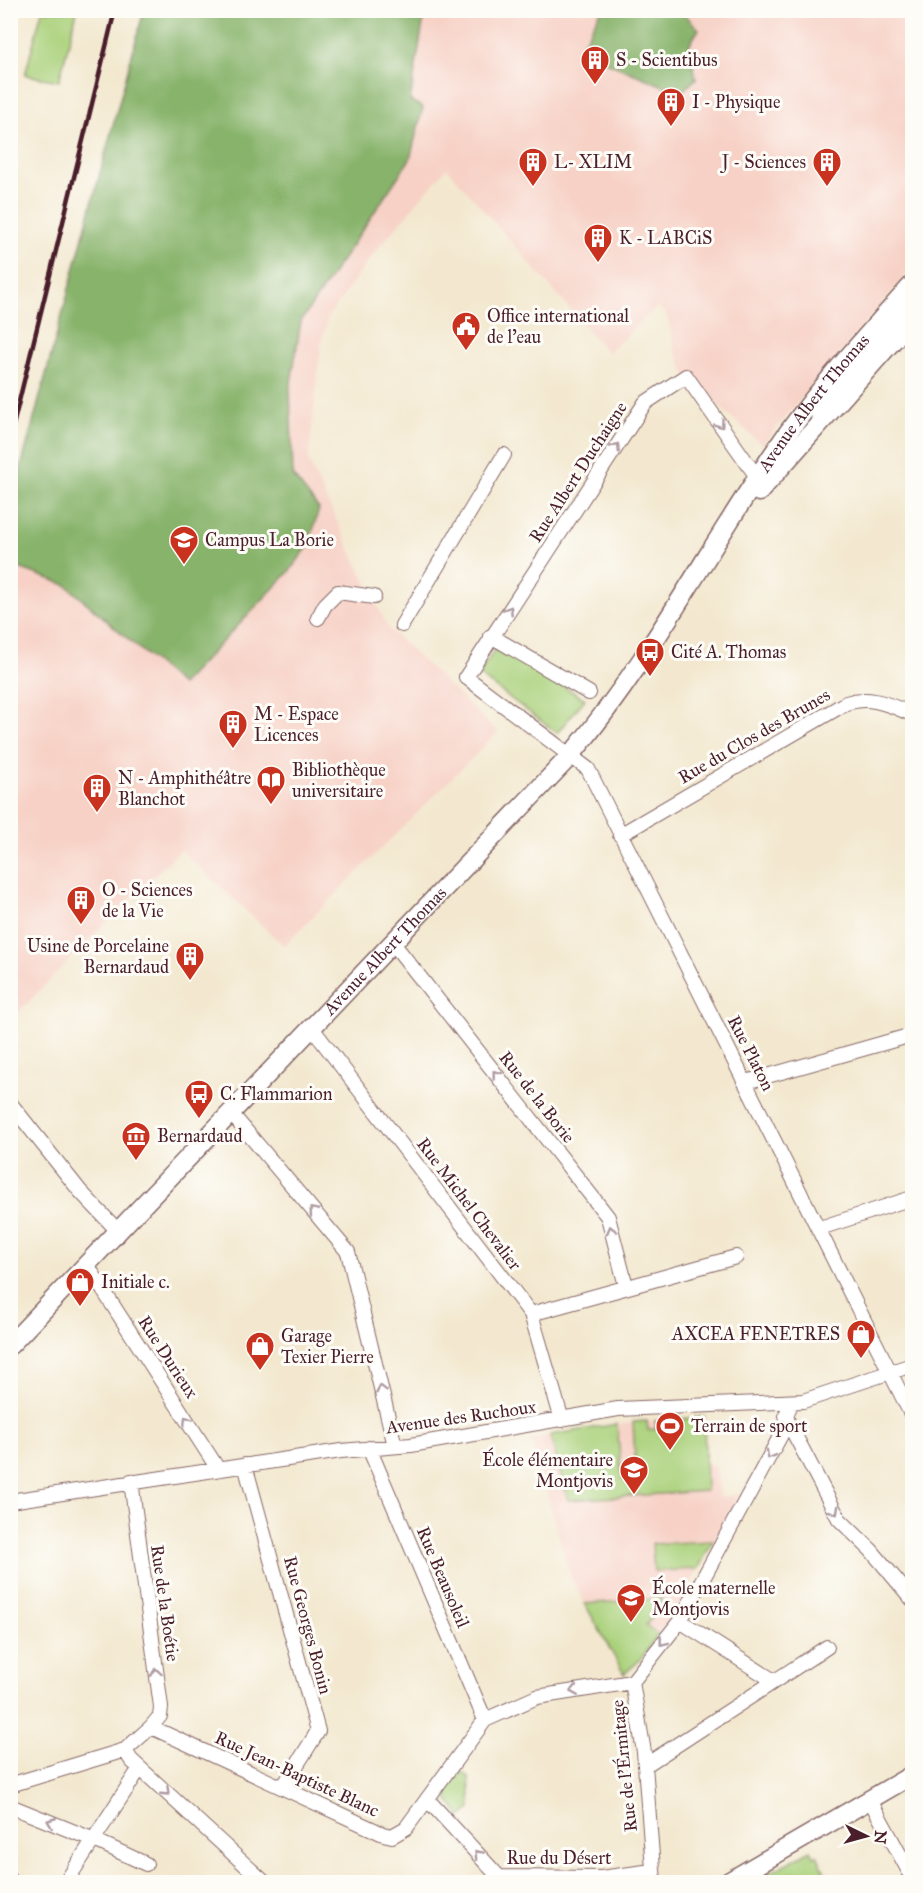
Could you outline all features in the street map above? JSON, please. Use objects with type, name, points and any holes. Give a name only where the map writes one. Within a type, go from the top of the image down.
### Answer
[{"type":"street","name":"Avenue Albert Thomas","points":[[10,1345],[571,755],[614,702],[757,477],[827,382],[912,285]]},
{"type":"street","points":[[819,426],[819,408],[829,392],[912,299]]},
{"type":"street","points":[[849,390],[853,379],[912,313]]},
{"type":"street","name":"Avenue Albert Thomas","points":[[724,528],[741,513],[912,319]]},
{"type":"street","name":"Rue Albert Duchaigne","points":[[466,677],[645,403],[686,376],[757,477]]},
{"type":"street","points":[[402,625],[504,455]]},
{"type":"street","points":[[318,618],[325,605],[338,592],[374,597]]},
{"type":"street","points":[[491,636],[589,693]]},
{"type":"street","name":"Rue Platon","points":[[466,677],[588,769],[820,1228],[912,1416]]},
{"type":"street","name":"Rue du Clos des Brunes","points":[[620,835],[846,703],[860,698],[877,700],[912,714]]},
{"type":"street","name":"Rue de la Borie","points":[[393,943],[608,1216],[626,1287]]},
{"type":"street","name":"Rue Michel Chevalier","points":[[312,1028],[531,1314],[562,1420]]},
{"type":"street","points":[[746,1082],[912,1035]]},
{"type":"street","points":[[10,1103],[80,1191],[118,1231]]},
{"type":"street","points":[[230,1112],[348,1252],[395,1446]]},
{"type":"street","points":[[820,1228],[912,1198]]},
{"type":"street","points":[[531,1314],[736,1257]]},
{"type":"street","name":"Rue Durieux","points":[[87,1265],[218,1469]]},
{"type":"street","name":"Avenue des Ruchoux","points":[[10,1501],[131,1481],[395,1446],[618,1409],[803,1401],[912,1365]]},
{"type":"street","name":"Rue de l'Érmitage","points":[[653,1877],[646,1765],[632,1682],[680,1620],[788,1422],[786,1415],[792,1402]]},
{"type":"street","points":[[788,1422],[839,1519],[871,1550],[912,1599]]},
{"type":"street","name":"Rue Beausoleil","points":[[369,1448],[485,1720]]},
{"type":"street","name":"Rue Georges Bonin","points":[[245,1465],[318,1731],[283,1787]]},
{"type":"street","name":"Rue de la Boétie","points":[[131,1481],[161,1707],[160,1716],[151,1727]]},
{"type":"street","points":[[680,1620],[774,1681]]},
{"type":"street","points":[[646,1765],[827,1647]]},
{"type":"street","name":"Rue Jean-Baptiste Blanc","points":[[151,1727],[383,1834],[392,1836],[406,1828],[485,1720],[537,1696],[632,1682]]},
{"type":"street","points":[[17,1784],[125,1750],[151,1727]]},
{"type":"street","points":[[125,1750],[140,1768],[264,1882]]},
{"type":"street","points":[[66,1882],[140,1768]]},
{"type":"street","points":[[728,1882],[912,1775]]},
{"type":"street","name":"Rue du Désert","points":[[427,1799],[500,1880],[653,1877]]},
{"type":"street","points":[[870,1800],[912,1877]]},
{"type":"street","points":[[10,1806],[92,1839],[146,1864]]},
{"type":"shaded area","name":"Campus La Borie","points":[[144,11],[912,11],[912,268],[762,445],[686,376],[675,350],[667,315],[658,306],[608,353],[447,168],[374,253],[328,317],[321,346],[308,461],[388,628],[498,732],[284,946],[181,850],[110,918],[11,1020],[11,504]]},
{"type":"shaded area","name":"École élémentaire Montjovis","points":[[704,1417],[706,1464],[715,1465],[721,1497],[739,1494],[675,1612],[640,1660],[624,1674],[571,1578],[531,1439],[617,1424]]},
{"type":"green space","points":[[144,10],[425,11],[410,101],[423,107],[410,159],[301,321],[290,389],[293,476],[319,509],[308,547],[288,573],[181,685],[66,585],[11,565],[11,504]]},
{"type":"green space","points":[[42,11],[77,11],[59,81],[25,75]]},
{"type":"green space","points":[[601,11],[681,11],[699,29],[689,45],[696,79],[680,93],[579,51]]},
{"type":"green space","points":[[496,647],[585,699],[557,733],[479,675]]},
{"type":"green space","points":[[704,1417],[706,1491],[568,1500],[550,1435],[617,1424],[622,1479],[636,1478],[633,1422],[647,1421],[648,1430],[656,1429],[655,1421]]},
{"type":"green space","points":[[713,1541],[698,1569],[654,1571],[652,1544]]},
{"type":"green space","points":[[662,1598],[662,1604],[646,1625],[658,1635],[640,1660],[624,1674],[585,1604]]},
{"type":"green space","points":[[461,1771],[469,1777],[471,1809],[462,1817],[448,1801],[447,1789]]},
{"type":"green space","points":[[811,1850],[814,1856],[817,1855],[829,1882],[797,1882],[793,1874],[776,1882],[752,1882]]},
{"type":"railway","points":[[10,438],[115,10]]},
{"type":"place","name":"S - Scientibus","points":[[595,86]]},
{"type":"place","name":"I - Physique","points":[[671,128]]},
{"type":"place","name":"L- XLIM","points":[[533,188]]},
{"type":"place","name":"J - Sciences","points":[[827,188]]},
{"type":"place","name":"K - LABCiS","points":[[598,264]]},
{"type":"place","name":"Office international de l'eau","points":[[466,352]]},
{"type":"place","name":"Campus La Borie","points":[[184,566]]},
{"type":"place","name":"Cité A. Thomas","points":[[650,678]]},
{"type":"place","name":"M - Espace Licences","points":[[233,750]]},
{"type":"place","name":"Bibliothèque universitaire","points":[[271,806]]},
{"type":"place","name":"N - Amphithéâtre Blanchot","points":[[97,814]]},
{"type":"place","name":"O - Sciences de la Vie","points":[[81,926]]},
{"type":"place","name":"Usine de Porcelaine Bernardaud","points":[[190,982]]},
{"type":"place","name":"C. Flammarion","points":[[199,1120]]},
{"type":"place","name":"Bernardaud","points":[[136,1162]]},
{"type":"place","name":"Initiale c.","points":[[80,1308]]},
{"type":"place","name":"AXCEA FENETRES","points":[[861,1360]]},
{"type":"place","name":"Garage Texier Pierre","points":[[260,1372]]},
{"type":"place","name":"Terrain de sport","points":[[670,1452]]},
{"type":"place","name":"École élémentaire Montjovis","points":[[634,1496]]},
{"type":"place","name":"École maternelle Montjovis","points":[[631,1624]]}]
